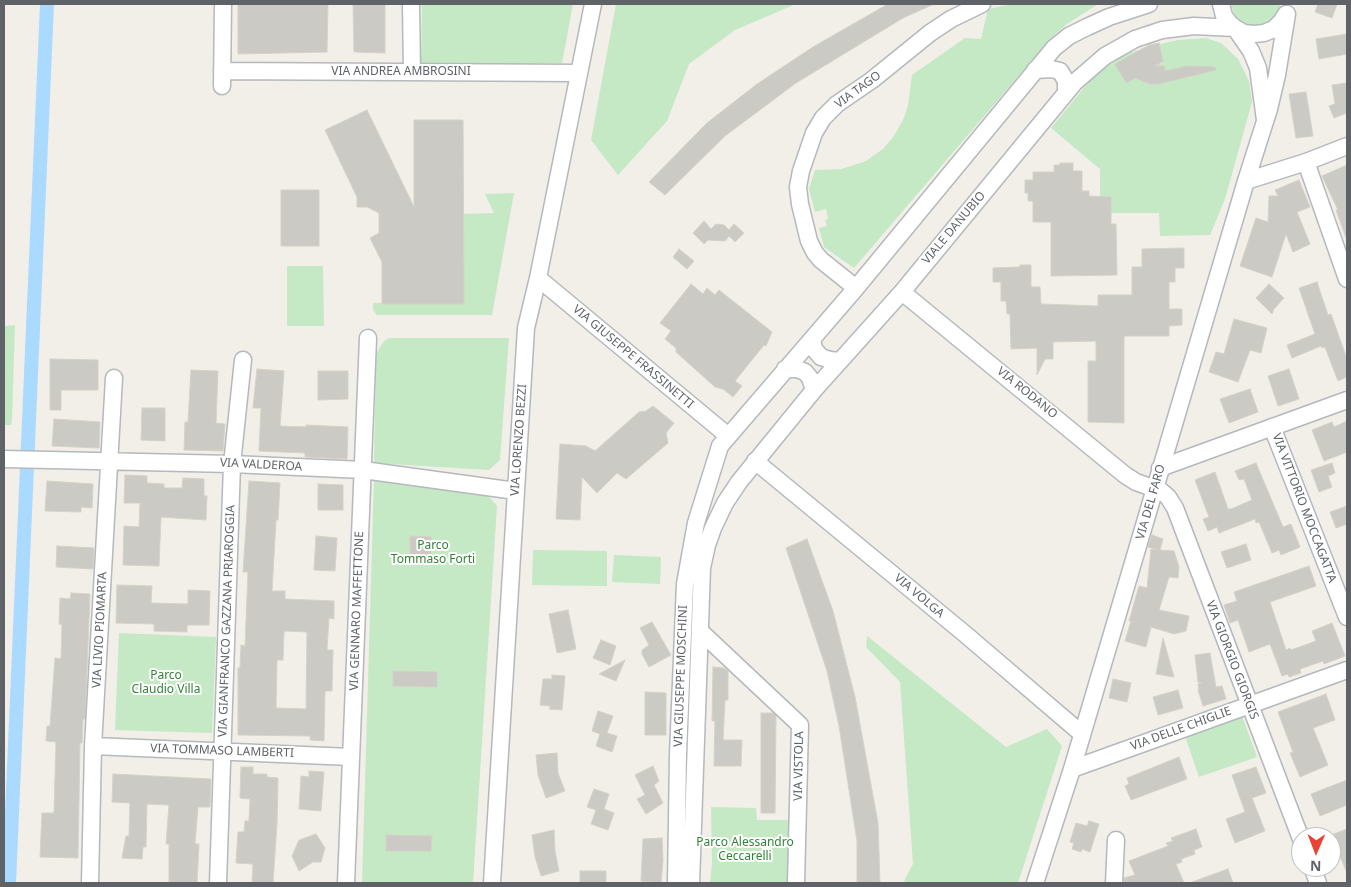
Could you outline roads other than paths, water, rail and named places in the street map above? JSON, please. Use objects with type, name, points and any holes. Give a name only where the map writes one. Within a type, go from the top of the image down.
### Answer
[{"type":"street","name":"VIA ANDREA AMBROSINI","points":[[223,4],[222,79],[412,72],[580,72]]},
{"type":"street","points":[[411,4],[412,72]]},
{"type":"street","name":"VIA LORENZO BEZZI","points":[[492,883],[526,328],[538,278],[593,4]]},
{"type":"street","name":"VIA TAGO","points":[[856,288],[820,260],[809,241],[798,187],[801,171],[814,134],[823,118],[837,104],[872,80],[930,33],[958,15],[982,4]]},
{"type":"street","points":[[739,482],[719,484],[711,472],[720,446],[727,435],[856,288],[1035,70],[1054,48],[1069,36],[1109,17],[1149,4]]},
{"type":"street","points":[[1221,4],[1224,16],[1247,44],[1258,68],[1265,120]]},
{"type":"street","name":"VIALE DANUBIO","points":[[739,482],[814,390],[902,292],[1079,78],[1105,56],[1144,35],[1179,27],[1194,26],[1235,28],[1244,33],[1264,33],[1274,29],[1281,22],[1288,9]]},
{"type":"street","name":"VIA DEL FARO","points":[[1035,883],[1072,769],[1265,120],[1277,75],[1288,9]]},
{"type":"street","points":[[1035,70],[1051,69],[1060,71],[1066,81],[1066,93]]},
{"type":"street","points":[[1246,181],[1306,162],[1347,146]]},
{"type":"street","points":[[1306,162],[1347,279]]},
{"type":"street","name":"VIA GIUSEPPE FRASSINETTI","points":[[538,278],[727,435]]},
{"type":"street","name":"VIA RODANO","points":[[902,292],[1125,476],[1155,489]]},
{"type":"street","name":"VIA GENNARO MAFFETTONE","points":[[346,883],[368,338]]},
{"type":"street","points":[[812,339],[814,349],[821,357],[840,361]]},
{"type":"street","name":"VIA GIANFRANCO GAZZANA PRIAROGGIA","points":[[218,883],[232,464],[243,360]]},
{"type":"street","points":[[785,369],[797,369],[805,372],[810,378],[814,390]]},
{"type":"street","name":"VIA LIVIO PIOMARTA","points":[[90,883],[93,746],[114,378]]},
{"type":"street","points":[[1160,468],[1347,400]]},
{"type":"street","name":"VIA VITTORIO MOCCAGATTA","points":[[1272,427],[1347,617]]},
{"type":"street","name":"VIA VALDEROA","points":[[9,459],[232,464],[363,470],[516,491]]},
{"type":"street","name":"VIA VOLGA","points":[[755,461],[965,634],[1082,734]]},
{"type":"street","name":"VIA GIUSEPPE MOSCHINI","points":[[676,883],[684,599],[693,533],[711,472]]},
{"type":"street","name":"VIA GIUSEPPE MOSCHINI","points":[[691,883],[702,577],[705,552],[713,528],[739,482]]},
{"type":"street","name":"VIA GIORGIO GIORGIS","points":[[1155,489],[1166,495],[1173,504],[1296,827]]},
{"type":"street","name":"VIA VISTOLA","points":[[700,631],[800,725],[796,883]]},
{"type":"street","name":"VIA DELLE CHIGLIE","points":[[1072,769],[1347,670]]},
{"type":"street","name":"VIA TOMMASO LAMBERTI","points":[[93,746],[351,757]]},
{"type":"street","points":[[1114,883],[1116,840]]},
{"type":"waterway","points":[[9,883],[47,4]]},
{"type":"park label","name":"Parco Tommaso Forti","points":[[433,553]]},
{"type":"park label","name":"Parco Claudio Villa","points":[[166,683]]},
{"type":"park label","name":"Parco Alessandro Ceccarelli","points":[[745,850]]}]
